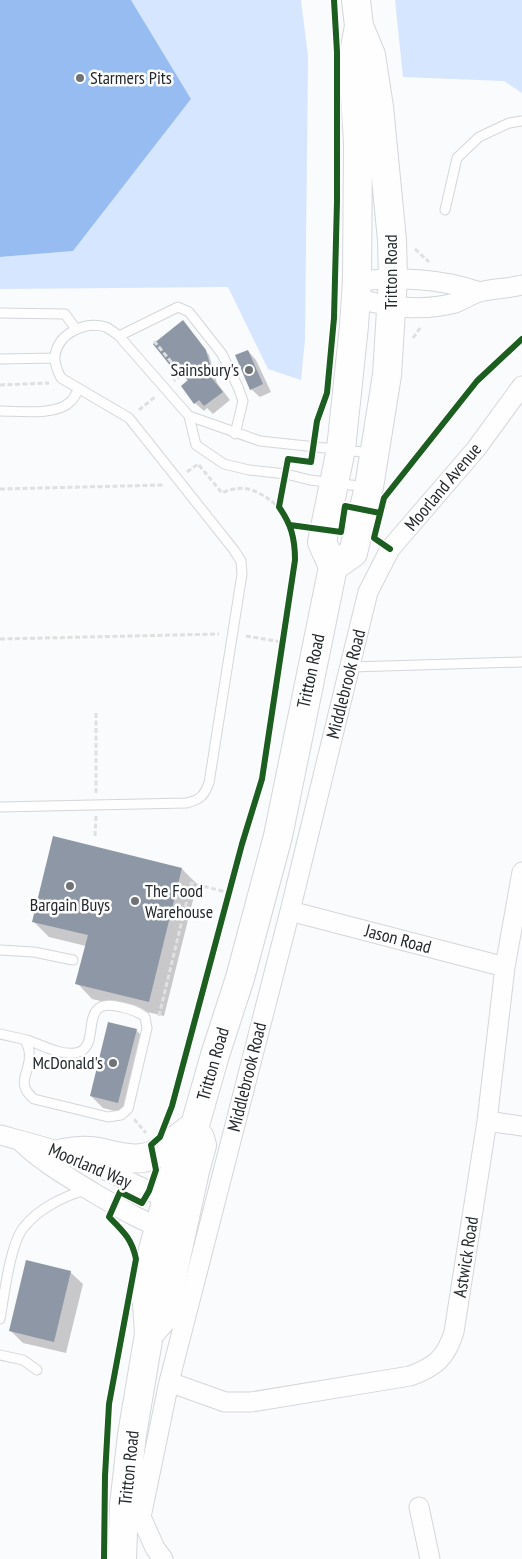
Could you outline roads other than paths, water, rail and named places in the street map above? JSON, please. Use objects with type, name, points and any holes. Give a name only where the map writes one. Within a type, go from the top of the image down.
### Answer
[{"type":"main road","name":"Tritton Road","points":[[122,1559],[124,1505],[132,1434],[149,1334],[146,1289],[153,1250],[171,1231],[178,1201],[177,1161],[195,1125],[240,978],[278,836],[332,567],[322,542],[344,465],[388,375],[393,278],[392,240],[379,107],[371,55],[358,13]]},
{"type":"main road","name":"Tritton Road","points":[[344,465],[356,289],[358,144],[353,58],[358,13]]},
{"type":"main road","name":"Tritton Road","points":[[332,567],[353,553],[369,487],[344,465]]},
{"type":"main road","points":[[63,1153],[77,1151],[140,1158],[195,1125]]},
{"type":"street","points":[[356,289],[393,278],[456,284],[480,292]]},
{"type":"street","points":[[356,289],[392,306],[432,308],[456,302],[480,292],[522,285]]},
{"type":"street","name":"Moorland Avenue","points":[[368,592],[390,549],[476,449],[522,386]]},
{"type":"street","name":"Middlebrook Road","points":[[163,1559],[155,1548],[140,1517],[169,1382],[290,911],[368,592]]},
{"type":"street","name":"Astwick Road","points":[[169,1382],[225,1402],[251,1402],[410,1376],[427,1370],[440,1360],[450,1346],[454,1332],[487,1121],[505,967],[522,872]]},
{"type":"street","name":"Jason Road","points":[[290,911],[505,967]]},
{"type":"street","points":[[487,1121],[522,1126]]},
{"type":"street","name":"Moorland Way","points":[[0,1136],[38,1144],[63,1153],[178,1201]]},
{"type":"street","name":"Moorland Way","points":[[20,1141],[35,1156],[88,1189],[115,1205],[171,1231]]},
{"type":"street","points":[[419,1507],[430,1559]]},
{"type":"lane","points":[[445,210],[457,158],[479,137],[509,123],[522,121]]},
{"type":"lane","points":[[119,336],[178,307],[189,312],[222,354],[238,387],[243,401],[236,434]]},
{"type":"lane","points":[[0,313],[65,314],[76,329]]},
{"type":"lane","points":[[0,808],[186,803],[198,800],[204,795],[209,783],[242,574],[241,560],[234,550],[129,418],[61,378],[55,358],[64,338],[76,329],[91,326],[107,327],[119,336],[189,416],[196,444],[224,464],[249,470],[286,474],[344,465]]},
{"type":"lane","points":[[0,359],[55,358]]},
{"type":"lane","points":[[0,411],[50,411],[70,403],[79,389]]},
{"type":"lane","points":[[189,416],[236,434],[344,465]]},
{"type":"lane","points":[[351,667],[522,662]]},
{"type":"lane","points":[[0,950],[34,952],[73,960]]},
{"type":"lane","points":[[0,1034],[25,1040],[58,1051],[76,1053],[84,1049],[89,1038],[94,1012],[101,1006],[109,1004],[139,1012],[145,1017],[147,1028],[128,1109],[121,1115],[108,1117],[34,1099],[26,1093],[24,1084],[30,1052],[25,1040]]},
{"type":"lane","points":[[0,1319],[14,1249],[23,1227],[65,1196],[88,1189]]},
{"type":"lane","points":[[0,1355],[23,1360],[37,1370]]},
{"type":"water","points":[[0,0],[131,0],[191,99],[73,251],[0,257]]},
{"type":"place","name":"Starmers Pits","points":[[80,78]]},
{"type":"place","name":"Sainsbury's","points":[[249,370]]},
{"type":"place","name":"Bargain Buys","points":[[70,886]]},
{"type":"place","name":"The Food Warehouse","points":[[135,901]]},
{"type":"place","name":"McDonald's","points":[[113,1063]]}]
